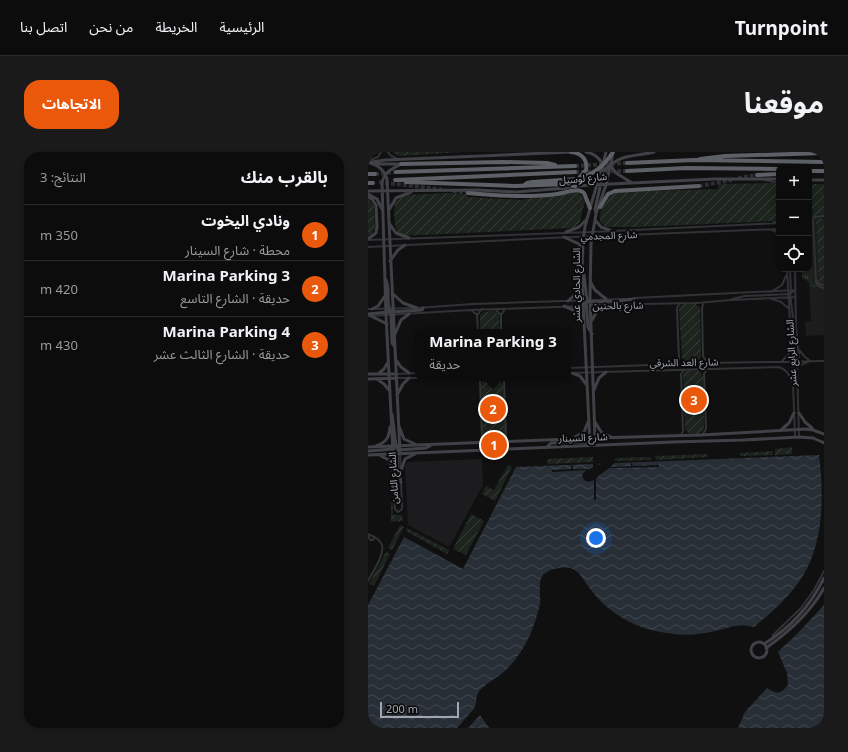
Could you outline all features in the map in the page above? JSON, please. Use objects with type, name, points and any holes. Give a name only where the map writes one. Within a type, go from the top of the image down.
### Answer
[{"type":"highway","points":[[571,152],[583,157],[586,163],[586,170],[578,179]]},
{"type":"highway","points":[[523,186],[527,182],[578,179],[590,174],[603,165],[613,152]]},
{"type":"highway","points":[[694,160],[725,156],[824,153]]},
{"type":"highway","points":[[627,163],[694,160],[824,162]]},
{"type":"highway","points":[[401,162],[547,163],[558,166]]},
{"type":"highway","name":"شارع لوسيل","points":[[396,172],[575,166]]},
{"type":"highway","points":[[627,171],[686,168],[776,169]]},
{"type":"highway","points":[[812,170],[824,170]]},
{"type":"highway","name":"شارع لوسيل","points":[[523,186],[408,182],[396,180],[575,172]]},
{"type":"highway","points":[[368,174],[375,174]]},
{"type":"highway","points":[[757,175],[776,174]]},
{"type":"highway","points":[[368,183],[374,183]]},
{"type":"highway","points":[[523,186],[566,184],[576,186]]},
{"type":"highway","points":[[600,207],[608,194],[615,191],[699,186]]},
{"type":"highway","points":[[468,193],[516,197],[558,194],[577,190],[584,193],[590,208]]},
{"type":"street","points":[[369,162],[381,152]]},
{"type":"street","points":[[388,152],[401,162]]},
{"type":"street","points":[[374,164],[576,152]]},
{"type":"street","points":[[586,152],[595,155],[603,165],[604,170],[595,208],[596,214]]},
{"type":"street","name":"الشارع الحادي عشر","points":[[595,438],[591,321],[582,280],[582,272],[584,232],[606,152]]},
{"type":"street","points":[[610,152],[613,170],[616,174],[633,184]]},
{"type":"street","name":"الشارع الحادي عشر","points":[[590,442],[586,385],[584,318],[590,280],[592,234],[613,152]]},
{"type":"street","points":[[596,185],[604,170],[611,163],[626,156],[654,152]]},
{"type":"street","points":[[369,162],[385,160],[401,162]]},
{"type":"street","points":[[369,162],[374,164],[386,174],[401,162]]},
{"type":"street","name":"الشارع الثامن","points":[[386,174],[382,183],[383,240],[386,294],[389,312],[394,336],[396,359],[398,424],[396,450],[394,473],[395,509],[400,511],[402,508],[401,482],[400,473],[396,450],[392,423],[387,324],[389,312],[392,293],[386,174]]},
{"type":"street","points":[[761,179],[776,182]]},
{"type":"street","name":"شارع لوسيل","points":[[368,194],[388,190],[478,190],[516,192],[606,184],[776,179]]},
{"type":"street","points":[[812,180],[824,180]]},
{"type":"street","points":[[388,212],[396,198],[414,191]]},
{"type":"street","points":[[368,194],[377,199],[383,211]]},
{"type":"street","points":[[368,194],[376,205],[377,222],[376,233],[368,240]]},
{"type":"street","points":[[824,216],[815,217],[813,222],[816,280],[818,286],[824,287]]},
{"type":"street","points":[[566,232],[579,227],[588,219]]},
{"type":"street","points":[[595,220],[601,227],[612,231]]},
{"type":"street","points":[[389,221],[396,233],[409,238]]},
{"type":"street","points":[[771,224],[776,222]]},
{"type":"street","name":"شارع المجدمي","points":[[368,247],[584,236],[612,231],[776,223]]},
{"type":"street","points":[[769,229],[776,232]]},
{"type":"street","name":"شارع المجدمي","points":[[368,240],[566,232],[584,232],[592,234],[776,229]]},
{"type":"street","points":[[564,237],[579,244],[583,254]]},
{"type":"street","points":[[390,261],[398,250],[405,246]]},
{"type":"street","points":[[582,272],[586,285],[588,327],[592,334]]},
{"type":"street","points":[[769,292],[782,285],[787,272]]},
{"type":"street","name":"الشارع الرابع عشر","points":[[787,272],[790,293],[788,298],[795,437]]},
{"type":"street","points":[[790,272],[790,293],[792,297],[793,319],[796,328]]},
{"type":"street","name":"الشارع الرابع عشر","points":[[794,272],[796,328],[799,350],[797,362],[800,436]]},
{"type":"street","points":[[385,278],[388,283],[392,343],[395,347]]},
{"type":"street","points":[[568,300],[577,293],[582,280]]},
{"type":"street","points":[[590,280],[595,290],[606,299]]},
{"type":"street","points":[[731,300],[739,296],[790,293],[795,290]]},
{"type":"street","name":"شارع بالحنين","points":[[370,309],[409,314],[482,309],[564,306],[606,299],[769,292],[790,293]]},
{"type":"street","points":[[392,293],[403,303],[417,308]]},
{"type":"street","points":[[790,293],[795,297]]},
{"type":"street","points":[[370,309],[378,306],[386,294]]},
{"type":"street","name":"شارع بالحنين","points":[[389,312],[417,308],[473,304],[568,300],[609,305],[696,303],[795,297]]},
{"type":"street","points":[[587,302],[617,301],[634,298]]},
{"type":"street","points":[[768,298],[781,302],[789,309]]},
{"type":"street","points":[[699,363],[703,356],[702,308],[704,302]]},
{"type":"street","points":[[671,303],[677,308]]},
{"type":"street","points":[[677,364],[679,359],[677,308],[680,303]]},
{"type":"street","points":[[696,303],[702,308]]},
{"type":"street","points":[[591,321],[595,313],[609,305]]},
{"type":"street","points":[[564,306],[578,312],[584,318]]},
{"type":"street","points":[[369,315],[422,310],[423,308]]},
{"type":"street","points":[[478,329],[477,315],[482,309]]},
{"type":"street","points":[[495,309],[500,315],[501,329]]},
{"type":"street","points":[[500,315],[505,309]]},
{"type":"street","points":[[471,310],[477,315]]},
{"type":"street","points":[[394,336],[401,320],[409,314]]},
{"type":"street","points":[[369,315],[387,324]]},
{"type":"street","points":[[781,361],[788,355],[791,344]]},
{"type":"street","points":[[799,350],[811,361]]},
{"type":"street","points":[[703,356],[708,362]]},
{"type":"street","points":[[396,359],[401,367],[409,373]]},
{"type":"street","points":[[679,359],[682,363]]},
{"type":"street","points":[[377,374],[384,369],[389,361]]},
{"type":"street","points":[[792,374],[795,368],[811,361]]},
{"type":"street","name":"شارع العد الشرقي","points":[[571,368],[708,362],[824,361]]},
{"type":"street","points":[[788,362],[795,368],[798,380]]},
{"type":"street","name":"شارع العد الشرقي","points":[[571,373],[782,368],[788,372],[793,383]]},
{"type":"street","points":[[701,435],[706,429],[704,374],[707,369]]},
{"type":"street","points":[[678,370],[681,374],[682,433]]},
{"type":"street","points":[[681,374],[684,370]]},
{"type":"street","points":[[700,370],[704,374]]},
{"type":"street","points":[[594,392],[599,378],[606,372]]},
{"type":"street","points":[[368,374],[415,373]]},
{"type":"street","points":[[571,373],[580,376],[586,385]]},
{"type":"street","points":[[396,396],[403,384],[409,378]]},
{"type":"street","points":[[368,379],[415,378]]},
{"type":"street","points":[[376,379],[384,384],[390,391]]},
{"type":"street","points":[[480,381],[482,439],[480,443]]},
{"type":"street","points":[[504,442],[506,438],[505,381]]},
{"type":"street","points":[[391,408],[394,420],[398,474],[401,482]]},
{"type":"street","points":[[780,430],[789,423],[794,413]]},
{"type":"street","points":[[799,413],[813,430],[824,434]]},
{"type":"street","points":[[574,439],[584,432],[588,421]]},
{"type":"street","points":[[595,421],[601,432],[613,437]]},
{"type":"street","points":[[374,447],[386,440],[392,423]]},
{"type":"street","points":[[398,424],[404,439],[410,443],[419,445]]},
{"type":"street","points":[[706,429],[712,434]]},
{"type":"street","name":"شارع السينار","points":[[595,438],[682,433],[686,435],[701,435],[794,429],[813,430]]},
{"type":"street","points":[[800,436],[816,439],[824,443]]},
{"type":"street","name":"شارع السينار","points":[[368,447],[418,452],[547,447],[551,443],[743,440],[800,436]]},
{"type":"street","points":[[506,438],[509,441]]},
{"type":"street","points":[[590,442],[595,438]]},
{"type":"street","points":[[482,439],[486,443]]},
{"type":"street","name":"شارع السينار","points":[[368,455],[419,445],[574,439],[590,442]]},
{"type":"street","points":[[368,451],[426,448],[432,445]]},
{"type":"street","points":[[400,473],[405,460],[418,452]]},
{"type":"street","points":[[375,454],[388,458],[394,473]]},
{"type":"street","points":[[368,534],[371,541],[374,537]]},
{"type":"street","points":[[368,534],[374,537],[384,547],[368,581]]},
{"type":"street","points":[[774,640],[774,634],[787,623],[805,603],[824,571]]},
{"type":"street","points":[[766,648],[803,611],[824,578]]},
{"type":"street","points":[[764,644],[766,653],[762,657],[757,658],[751,654],[750,648],[754,643],[760,642],[764,644],[774,640],[801,619],[824,588]]},
{"type":"shaded area","points":[[812,213],[824,213],[824,335],[806,336],[805,322],[811,321],[808,272],[812,272]]},
{"type":"shaded area","points":[[482,459],[483,485],[449,547],[408,525],[405,465],[408,462]]},
{"type":"green space","points":[[392,152],[463,152],[399,156]]},
{"type":"green space","points":[[774,183],[776,184],[776,218],[774,221],[634,227],[606,227],[600,222],[604,201],[611,194],[618,192],[718,189],[718,184]]},
{"type":"green space","points":[[812,184],[824,184],[824,214],[817,215],[812,218]]},
{"type":"green space","points":[[579,192],[585,201],[580,222],[574,228],[400,236],[395,224],[395,202],[404,195],[449,193],[467,195],[468,197],[521,200]]},
{"type":"green space","points":[[368,199],[374,205],[375,228],[372,234],[368,236]]},
{"type":"green space","points":[[816,219],[824,219],[824,282],[819,283]]},
{"type":"green space","points":[[812,256],[813,280],[816,287],[810,287],[810,283],[802,277],[802,272],[812,272]]},
{"type":"green space","points":[[684,303],[694,303],[700,308],[701,357],[697,362],[693,363],[687,363],[682,358],[679,308]]},
{"type":"green space","points":[[494,311],[499,315],[500,329],[480,329],[480,315],[484,312]]},
{"type":"green space","points":[[687,370],[700,371],[703,377],[704,426],[703,431],[699,434],[688,433],[685,429],[683,374]]},
{"type":"green space","points":[[483,381],[501,381],[503,384],[505,433],[504,438],[501,441],[487,441],[483,437],[481,385]]},
{"type":"green space","points":[[792,447],[792,454],[775,455],[775,449]]},
{"type":"green space","points":[[773,451],[773,455],[740,456],[740,453]]},
{"type":"green space","points":[[708,454],[708,457],[656,460],[655,456]]},
{"type":"green space","points":[[593,457],[593,462],[548,464],[547,459]]},
{"type":"green space","points":[[650,457],[651,460],[615,461],[615,458]]},
{"type":"green space","points":[[508,465],[512,467],[495,501],[482,494],[486,486],[494,490]]},
{"type":"green space","points":[[391,502],[393,502],[393,515],[402,515],[403,521],[391,522]]},
{"type":"green space","points":[[471,514],[484,521],[466,555],[453,549]]},
{"type":"green space","points":[[400,525],[404,527],[392,550],[388,548]]},
{"type":"green space","points":[[407,528],[449,550],[447,554],[406,531]]},
{"type":"green space","points":[[386,552],[390,554],[374,586],[369,584]]},
{"type":"water","points":[[819,455],[822,503],[818,535],[809,565],[791,593],[754,627],[740,625],[706,633],[684,635],[664,633],[644,628],[629,622],[608,608],[596,596],[581,576],[573,569],[554,569],[544,574],[542,577],[538,611],[530,635],[522,649],[506,670],[480,690],[477,694],[475,707],[457,728],[368,728],[368,605],[404,537],[463,569],[516,467]]},
{"type":"water","points":[[824,605],[824,728],[738,728],[745,712],[767,688],[780,692],[783,691],[788,685],[787,673],[778,652]]},
{"type":"water","points":[[480,715],[489,728],[468,728]]},
{"type":"pier","points":[[631,462],[633,466],[659,465],[659,467],[609,468],[596,478],[596,500],[594,500],[594,480],[589,482],[584,480],[582,475],[586,470],[552,472],[552,470],[571,469],[571,465],[573,469],[589,469],[593,467],[593,464],[597,463],[598,465],[603,463],[615,463],[611,467],[631,466]]},
{"type":"tunnel","points":[[575,166],[627,163]]},
{"type":"tunnel","points":[[575,172],[627,171]]},
{"type":"tunnel","points":[[375,174],[396,172]]},
{"type":"tunnel","points":[[738,178],[757,175]]},
{"type":"tunnel","points":[[699,186],[732,180]]},
{"type":"tunnel","points":[[379,182],[446,190]]},
{"type":"tunnel","points":[[453,191],[468,193]]},
{"type":"place","name":"Marina Parking 4","points":[[694,400]]},
{"type":"place","name":"Marina Parking 3","points":[[493,409]]},
{"type":"place","name":"ونادي اليخوت","points":[[494,445]]}]
